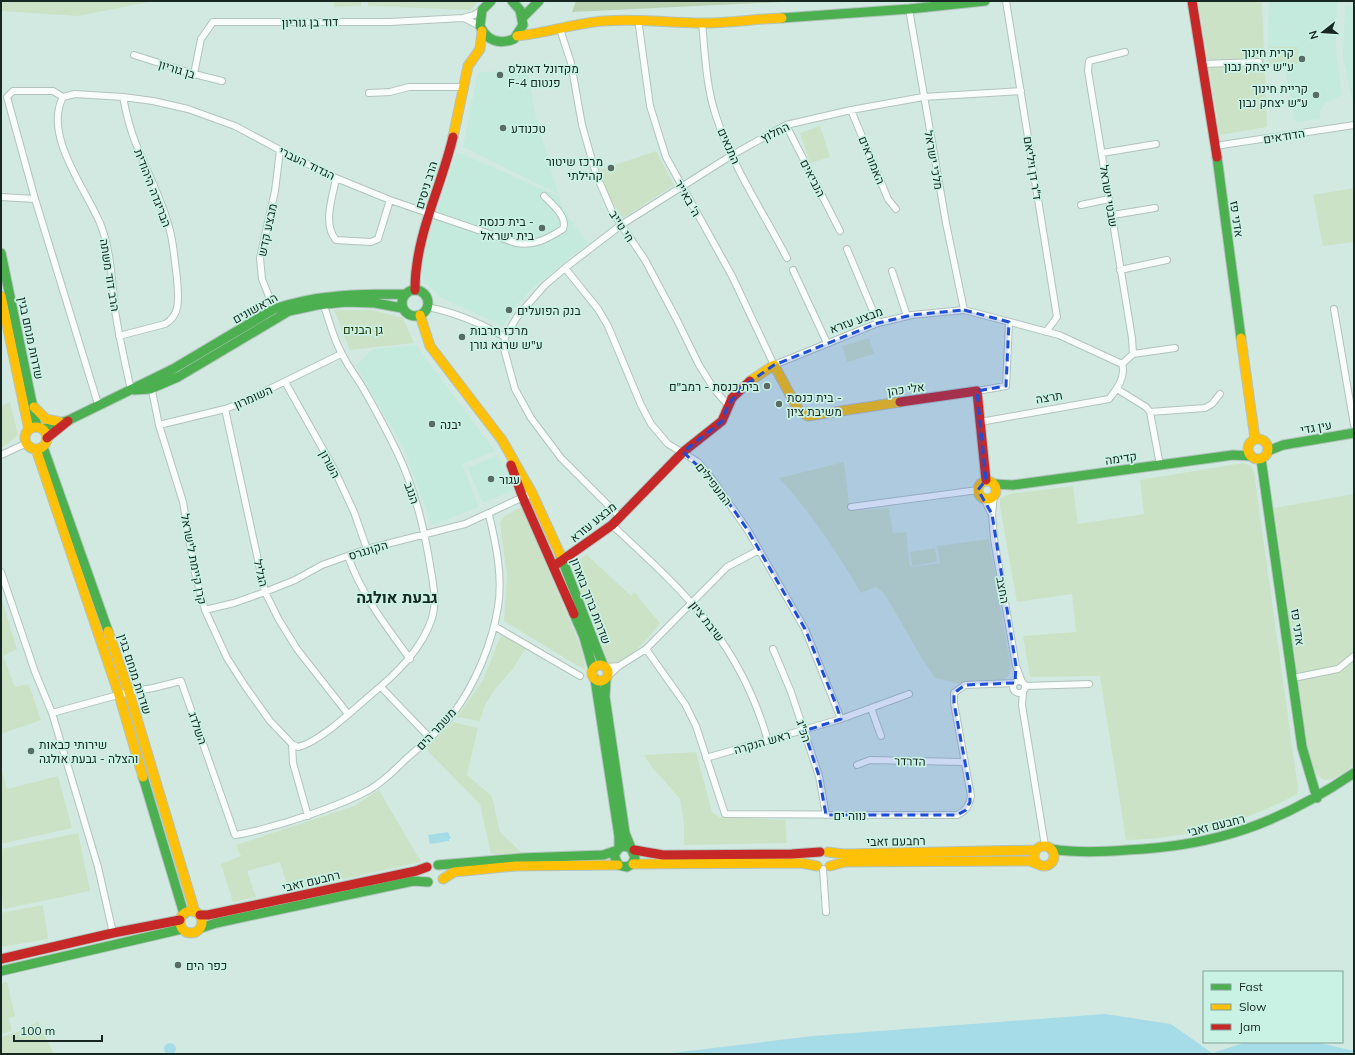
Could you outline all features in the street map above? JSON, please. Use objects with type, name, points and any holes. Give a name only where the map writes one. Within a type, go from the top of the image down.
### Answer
[{"type":"main road","points":[[482,10],[491,1]]},
{"type":"main road","points":[[518,36],[524,20],[538,1]]},
{"type":"main road","points":[[476,55],[499,43],[509,42],[518,36],[539,34],[603,21],[638,19],[702,22],[909,9],[985,1]]},
{"type":"main road","name":"אדני פז","points":[[1192,1],[1215,146],[1255,440]]},
{"type":"main road","points":[[516,3],[530,32],[539,34]]},
{"type":"main road","name":"הרב ניסים","points":[[415,290],[418,256],[450,149],[468,66],[482,44],[482,10]]},
{"type":"main road","points":[[481,29],[489,39],[499,43]]},
{"type":"main road","name":"שדרות מנחם בגין","points":[[1,253],[36,428]]},
{"type":"main road","points":[[415,290],[424,294],[428,300],[427,307],[416,316],[402,308],[405,294],[415,290]]},
{"type":"main road","name":"הראשונים","points":[[131,390],[150,389],[178,377],[280,315],[348,294],[405,294]]},
{"type":"main road","name":"שדרות מנחם בגין","points":[[1,296],[3,313],[36,428]]},
{"type":"main road","name":"הראשונים","points":[[36,428],[65,420],[131,390],[196,357],[274,309],[285,304],[322,301],[389,304],[402,308]]},
{"type":"main road","name":"שדרות ברוך בוארון","points":[[416,316],[426,332],[430,346],[502,440],[532,493],[563,560],[606,672],[605,697],[615,768],[626,834],[632,849]]},
{"type":"main road","name":"אלי כהן","points":[[774,365],[799,411],[808,416],[976,391]]},
{"type":"main road","name":"מבצע עזרא","points":[[554,566],[612,525],[683,452],[722,421],[726,415],[728,405],[741,388],[774,365]]},
{"type":"main road","points":[[976,391],[980,422],[993,488],[979,485],[979,495],[984,498]]},
{"type":"main road","points":[[32,405],[46,419],[54,422],[65,420]]},
{"type":"main road","name":"הראשונים","points":[[47,438],[65,420]]},
{"type":"main road","points":[[36,428],[46,433],[47,438],[40,448],[29,446],[26,436],[36,428]]},
{"type":"main road","name":"עין גדי","points":[[1268,447],[1354,433]]},
{"type":"main road","points":[[1261,439],[1268,447],[1267,455],[1261,459],[1256,459],[1249,452],[1255,440],[1261,439]]},
{"type":"main road","name":"שדרות ברוך בוארון","points":[[502,440],[523,498],[584,637],[593,669],[592,675],[595,679]]},
{"type":"main road","name":"שדרות מנחם בגין","points":[[40,448],[129,692],[197,914],[202,921],[200,928]]},
{"type":"main road","name":"שדרות מנחם בגין","points":[[40,448],[119,695],[182,921]]},
{"type":"main road","name":"קדימה","points":[[984,498],[989,499],[993,488],[1249,452]]},
{"type":"main road","name":"אדני פז","points":[[1261,459],[1302,747],[1317,798]]},
{"type":"main road","points":[[556,544],[566,549],[575,551]]},
{"type":"main road","points":[[593,669],[597,665],[606,672],[600,681],[595,679],[619,836],[614,859],[618,865]]},
{"type":"main road","name":"רחבעם זאבי","points":[[1048,847],[1070,852],[1150,850],[1199,843],[1245,832],[1285,815],[1317,798],[1354,774]]},
{"type":"main road","points":[[624,846],[632,849],[636,857],[633,864],[624,867],[618,865],[597,864],[516,866],[454,872],[436,884],[428,882],[424,873],[427,867],[433,864],[438,865],[522,858],[603,855],[624,846]]},
{"type":"main road","points":[[1040,846],[1048,847],[1054,857],[1052,863],[1043,866],[1037,864],[1034,858],[1036,850],[1040,846]]},
{"type":"main road","name":"רחבעם זאבי","points":[[632,849],[663,855],[1036,850]]},
{"type":"main road","points":[[824,852],[832,858],[824,867],[815,859],[824,852]]},
{"type":"main road","name":"רחבעם זאבי","points":[[1052,863],[1070,852]]},
{"type":"main road","name":"רחבעם זאבי","points":[[633,864],[801,863],[824,867],[843,862],[1030,861],[1037,864]]},
{"type":"main road","points":[[438,865],[443,871],[443,879]]},
{"type":"main road","name":"רחבעם זאבי","points":[[427,867],[416,871],[215,914],[197,914],[182,921],[191,934],[197,932],[200,928],[216,923],[386,886],[419,880],[428,882]]},
{"type":"main road","points":[[1,959],[113,933],[182,921]]},
{"type":"main road","points":[[1,970],[66,957],[182,921]]},
{"type":"street","name":"ד״ר דן ויליאם","points":[[1006,1],[1057,317],[1046,332]]},
{"type":"street","name":"מלכי ישראל","points":[[909,9],[946,223],[964,310]]},
{"type":"street","name":"דוד בן גוריון","points":[[194,74],[201,39],[213,22],[390,22],[463,18],[474,15],[482,10]]},
{"type":"street","name":"דוד בן גוריון","points":[[463,18],[469,19],[481,29]]},
{"type":"street","name":"ה' באייר","points":[[638,19],[650,106],[664,151],[681,187],[732,276],[774,365]]},
{"type":"street","name":"התנאים","points":[[702,22],[708,83],[716,116],[732,155],[787,258]]},
{"type":"street","name":"חי טייב","points":[[560,29],[571,63],[582,125],[596,174],[612,212],[645,260],[677,320],[698,365],[728,405]]},
{"type":"street","name":"שבטי ישראל","points":[[1125,52],[1089,61],[1088,71],[1109,199],[1113,215],[1133,354]]},
{"type":"street","name":"בן גוריון","points":[[134,55],[194,74],[222,81]]},
{"type":"street","points":[[1202,64],[1259,62]]},
{"type":"street","points":[[369,93],[390,92],[409,86],[464,87]]},
{"type":"street","points":[[63,97],[53,91],[13,91],[6,97],[35,199],[98,404]]},
{"type":"street","name":"החלוץ","points":[[505,337],[517,317],[564,268],[621,225],[732,155],[786,124],[923,97],[1021,91]]},
{"type":"street","name":"הגדוד העברי","points":[[63,97],[75,94],[123,97],[153,101],[188,109],[235,126],[336,178],[390,200],[516,243],[533,244],[548,238],[563,229],[564,225],[559,212],[544,196]]},
{"type":"street","name":"הרב דוד משתה","points":[[63,97],[57,112],[58,128],[63,148],[100,224],[105,241],[119,336],[131,390]]},
{"type":"street","name":"הבריגדה היהודית","points":[[119,336],[165,324],[170,321],[175,316],[178,299],[171,235],[163,208],[135,143],[123,97]]},
{"type":"street","name":"האמוראים","points":[[851,110],[888,199],[896,209]]},
{"type":"street","name":"הנביאים","points":[[786,124],[840,231]]},
{"type":"street","name":"הדודאים","points":[[1215,146],[1354,125]]},
{"type":"street","points":[[1102,154],[1156,144]]},
{"type":"street","name":"מבצע קדש","points":[[274,309],[262,279],[260,258],[275,191],[280,150]]},
{"type":"street","points":[[336,178],[329,218],[330,231],[336,240],[371,242],[378,239],[390,200]]},
{"type":"street","points":[[1,197],[35,199]]},
{"type":"street","points":[[1080,205],[1109,199]]},
{"type":"street","points":[[1113,215],[1155,208]]},
{"type":"street","points":[[848,249],[878,324]]},
{"type":"street","points":[[1120,270],[1167,260]]},
{"type":"street","name":"המעפילים","points":[[564,268],[598,309],[608,326],[641,405],[651,424],[668,444],[698,462],[712,478],[759,550],[805,630],[841,719]]},
{"type":"street","points":[[793,270],[827,343]]},
{"type":"street","points":[[892,271],[906,316]]},
{"type":"street","name":"הנגב","points":[[292,744],[298,747],[320,738],[380,687],[410,659],[432,617],[434,584],[426,534],[398,453],[363,389],[341,354],[330,329],[322,301]]},
{"type":"street","points":[[427,307],[447,311],[481,324],[505,337],[504,349],[506,362],[515,389],[531,418],[561,458],[620,517]]},
{"type":"street","points":[[1334,309],[1354,425]]},
{"type":"street","name":"מבצע עזרא","points":[[774,365],[878,324],[906,316],[964,310],[1046,332],[1095,350],[1122,364]]},
{"type":"street","name":"אלי כהן","points":[[976,391],[1006,386],[1009,322]]},
{"type":"street","points":[[1160,465],[1150,412],[1146,407],[1118,389],[1124,370],[1122,364],[1133,354],[1175,348]]},
{"type":"street","name":"השומרון","points":[[159,425],[226,409],[254,398],[341,354]]},
{"type":"street","points":[[150,389],[154,380],[158,376]]},
{"type":"street","name":"השרון","points":[[285,382],[334,469],[354,512],[367,550]]},
{"type":"street","name":"קרן קיימת לישראל","points":[[150,389],[159,425],[183,502],[195,573],[204,610],[227,658],[242,681],[270,721],[292,744]]},
{"type":"street","name":"תרצה","points":[[980,422],[1109,399],[1118,389]]},
{"type":"street","points":[[1150,412],[1205,408],[1212,404],[1220,394]]},
{"type":"street","name":"הגליל","points":[[226,409],[265,592],[279,620],[297,649],[348,714]]},
{"type":"street","points":[[1,455],[27,443]]},
{"type":"street","name":"החצב","points":[[993,488],[992,514],[996,554],[1048,847]]},
{"type":"street","points":[[851,507],[978,490]]},
{"type":"street","name":"הקונגרס","points":[[204,610],[234,603],[265,592],[348,556],[426,534],[450,529],[489,515],[532,493]]},
{"type":"street","name":"החצב","points":[[984,498],[992,514]]},
{"type":"street","name":"משמר הים","points":[[235,835],[246,834],[308,816],[370,789],[389,775],[430,738],[451,716],[468,692],[494,626],[498,606],[498,562],[496,541],[489,515]]},
{"type":"street","name":"שיבת ציון","points":[[612,525],[693,602],[724,643],[747,682],[759,710],[768,740]]},
{"type":"street","points":[[606,672],[619,666],[646,649],[727,567],[759,550]]},
{"type":"street","points":[[348,556],[353,571],[373,608],[410,659]]},
{"type":"street","points":[[1,572],[35,672],[52,713],[98,868],[113,933]]},
{"type":"street","points":[[494,626],[580,676]]},
{"type":"street","points":[[646,649],[685,704],[696,726],[706,758]]},
{"type":"street","name":"הכ\"ג","points":[[773,649],[791,692],[819,776],[826,815]]},
{"type":"street","points":[[1293,678],[1338,669],[1354,656]]},
{"type":"street","name":"השלדג","points":[[52,713],[129,692],[181,681],[235,835]]},
{"type":"street","points":[[964,762],[954,703],[954,693],[965,685],[998,685],[1019,687],[1090,684]]},
{"type":"street","points":[[380,687],[430,738]]},
{"type":"street","name":"ראש הנקרה","points":[[706,758],[804,731],[909,694]]},
{"type":"street","points":[[871,708],[881,736]]},
{"type":"street","points":[[292,744],[293,763],[308,816]]},
{"type":"street","name":"נווה ים","points":[[706,758],[725,814],[957,815],[966,810],[970,802],[970,789],[964,762]]},
{"type":"street","name":"הדרדר","points":[[857,765],[870,760],[964,762]]},
{"type":"street","points":[[824,867],[826,912]]},
{"type":"highlighted area","points":[[964,310],[1009,322],[1006,386],[977,391],[986,480],[978,490],[992,514],[1016,666],[1015,683],[965,685],[954,693],[954,703],[970,789],[970,802],[966,810],[957,815],[826,815],[819,776],[804,731],[841,719],[835,702],[805,629],[747,529],[712,479],[683,452],[722,421],[728,405],[741,388],[774,365],[878,323],[912,315]]},
{"type":"shaded area","points":[[576,1],[802,1],[572,12]]},
{"type":"shaded area","name":"קרית חינוך ע\"ש יצחק נבון","points":[[1269,1],[1337,2],[1336,51],[1342,95],[1325,103],[1320,111],[1320,119],[1295,122],[1285,67],[1267,67]]},
{"type":"shaded area","points":[[1345,5],[1354,7],[1354,101],[1352,100],[1343,58]]},
{"type":"shaded area","name":"טכנודע","points":[[528,71],[534,109],[558,194],[463,147],[478,72]]},
{"type":"shaded area","points":[[457,152],[559,196],[564,211],[588,243],[535,286],[516,306],[503,326],[442,298],[424,282],[421,266],[432,226]]},
{"type":"shaded area","name":"יבנה","points":[[416,345],[495,451],[462,464],[479,507],[432,525],[403,447],[356,366],[373,349]]},
{"type":"shaded area","name":"עגור","points":[[498,455],[514,490],[483,503],[468,468]]},
{"type":"green space","points":[[1,1],[154,1],[78,16],[1,11]]},
{"type":"green space","points":[[334,1],[361,1],[361,6],[334,7]]},
{"type":"green space","points":[[368,1],[478,1],[471,10],[368,6]]},
{"type":"green space","points":[[1198,1],[1262,1],[1267,127],[1220,135]]},
{"type":"green space","points":[[1270,47],[1298,47],[1298,64],[1269,64]]},
{"type":"green space","points":[[820,126],[830,157],[810,163],[800,133]]},
{"type":"green space","points":[[656,151],[674,185],[623,218],[609,197],[600,170]]},
{"type":"green space","points":[[1354,188],[1354,242],[1323,246],[1313,195]]},
{"type":"green space","name":"גן הבנים","points":[[334,310],[372,310],[403,318],[414,343],[350,350]]},
{"type":"green space","points":[[869,338],[874,354],[847,362],[842,346]]},
{"type":"green space","points":[[10,402],[18,435],[1,448],[1,406]]},
{"type":"green space","points":[[844,462],[850,511],[889,508],[893,533],[906,532],[910,567],[940,563],[937,546],[989,539],[1011,669],[1008,676],[1004,680],[965,685],[935,678],[921,657],[884,593],[876,587],[861,593],[823,533],[791,491],[779,478]]},
{"type":"green space","points":[[1243,463],[1251,466],[1254,472],[1298,789],[1297,794],[1256,813],[1214,828],[1193,833],[1149,839],[1126,840],[1100,676],[1030,677],[1023,636],[1076,632],[1072,594],[1017,602],[1000,506],[1000,498],[1010,494],[1073,486],[1078,524],[1144,514],[1140,480]]},
{"type":"green space","points":[[1354,494],[1354,765],[1334,778],[1327,780],[1322,779],[1317,774],[1307,745],[1274,508]]},
{"type":"green space","points":[[519,508],[522,509],[524,513],[580,645],[585,670],[504,621],[507,576],[500,523],[503,517]]},
{"type":"green space","points":[[935,548],[937,562],[912,566],[910,552]]},
{"type":"green space","points":[[586,554],[631,596],[634,592],[660,623],[645,642],[626,657],[611,664],[606,660],[602,644],[573,572],[575,564]]},
{"type":"green space","points":[[1,597],[17,649],[3,656],[15,687],[29,684],[41,720],[1,734]]},
{"type":"green space","points":[[503,634],[526,648],[512,670],[495,689],[485,705],[480,721],[457,717],[483,680],[501,635]]},
{"type":"green space","points":[[453,722],[478,728],[467,775],[492,796],[500,832],[522,853],[491,854],[480,804],[425,748]]},
{"type":"green space","points":[[696,752],[712,812],[719,817],[785,820],[787,843],[684,845],[684,824],[680,799],[652,767],[644,755]]},
{"type":"green space","points":[[1,768],[7,789],[58,776],[72,828],[1,844]]},
{"type":"green space","points":[[379,790],[421,862],[289,891],[280,862],[247,871],[256,897],[233,902],[221,864],[241,856],[236,845],[354,806]]},
{"type":"green space","points":[[78,833],[90,891],[4,909],[1,896],[1,849]]},
{"type":"green space","points":[[43,905],[48,939],[1,947],[1,913]]},
{"type":"green space","points":[[7,982],[15,1016],[9,1018],[12,1031],[1,1034],[1,984]]},
{"type":"green space","points":[[38,1022],[54,1054],[1,1054],[1,1037],[15,1033]]},
{"type":"water","points":[[448,832],[451,838],[449,841],[430,844],[428,835]]},
{"type":"water","points":[[1105,1014],[1171,1024],[1212,1053],[1244,1043],[1320,1043],[1354,1051],[1354,1054],[663,1054],[813,1036]]},
{"type":"water","points":[[172,1043],[175,1044],[175,1054],[168,1055],[165,1054],[164,1047],[165,1044]]},
{"type":"traffic: fast","points":[[491,1],[482,10],[480,26],[490,38],[503,42],[514,39],[523,25],[520,10],[512,1]]},
{"type":"traffic: fast","points":[[523,17],[539,1]]},
{"type":"traffic: fast","points":[[782,18],[909,9],[985,1]]},
{"type":"traffic: fast","points":[[1217,157],[1241,338]]},
{"type":"traffic: fast","points":[[1,253],[37,427]]},
{"type":"traffic: fast","points":[[415,290],[424,294],[428,303],[424,312],[415,316],[406,312],[402,303],[406,294],[415,290]]},
{"type":"traffic: fast","points":[[43,429],[69,420],[173,369],[274,309],[306,300],[339,296],[405,294]]},
{"type":"traffic: fast","points":[[134,390],[150,389],[178,377],[289,311],[317,305],[346,302],[375,303],[402,308]]},
{"type":"traffic: fast","points":[[1268,451],[1283,445],[1354,433]]},
{"type":"traffic: fast","points":[[43,447],[108,631]]},
{"type":"traffic: fast","points":[[994,484],[1013,485],[1233,455],[1251,456]]},
{"type":"traffic: fast","points":[[1261,459],[1302,747],[1317,798]]},
{"type":"traffic: fast","points":[[560,554],[603,665]]},
{"type":"traffic: fast","points":[[574,614],[584,637],[593,669]]},
{"type":"traffic: fast","points":[[595,679],[619,836],[619,848]]},
{"type":"traffic: fast","points":[[606,679],[605,697],[625,833],[635,858],[632,864],[627,867],[618,865],[614,855],[619,848],[623,846],[631,848]]},
{"type":"traffic: fast","points":[[1051,849],[1079,852],[1118,851],[1160,848],[1219,837],[1246,829],[1300,806],[1354,773]]},
{"type":"traffic: fast","points":[[143,777],[184,914]]},
{"type":"traffic: fast","points":[[438,865],[522,858],[603,855],[615,851]]},
{"type":"traffic: fast","points":[[201,928],[216,923],[413,881],[428,882]]},
{"type":"traffic: fast","points":[[1,971],[182,929]]},
{"type":"traffic: slow","points":[[517,36],[604,21],[629,20],[702,23],[782,18]]},
{"type":"traffic: slow","points":[[453,137],[468,66],[480,49],[482,31]]},
{"type":"traffic: slow","points":[[1,296],[29,430]]},
{"type":"traffic: slow","points":[[420,315],[430,346],[502,440],[532,493],[560,554]]},
{"type":"traffic: slow","points":[[1241,338],[1255,439]]},
{"type":"traffic: slow","points":[[750,381],[774,365],[799,411],[808,416],[900,402]]},
{"type":"traffic: slow","points":[[34,407],[46,419],[60,422]]},
{"type":"traffic: slow","points":[[36,427],[44,430],[47,438],[44,446],[36,449],[28,446],[25,438],[28,430],[36,427]]},
{"type":"traffic: slow","points":[[1258,439],[1265,442],[1268,449],[1265,456],[1258,459],[1251,456],[1248,449],[1251,442],[1258,439]]},
{"type":"traffic: slow","points":[[36,449],[119,695],[143,777]]},
{"type":"traffic: slow","points":[[983,481],[991,481],[996,486],[996,490],[994,497],[991,499],[983,499],[978,494],[978,486],[983,481]]},
{"type":"traffic: slow","points":[[108,631],[129,692],[195,912]]},
{"type":"traffic: slow","points":[[597,665],[603,665],[608,670],[608,673],[606,679],[603,681],[597,681],[592,676],[592,670],[597,665]]},
{"type":"traffic: slow","points":[[1040,846],[1048,846],[1054,852],[1054,856],[1054,860],[1048,866],[1040,866],[1034,860],[1034,852],[1040,846]]},
{"type":"traffic: slow","points":[[828,852],[844,854],[1036,850]]},
{"type":"traffic: slow","points":[[830,866],[845,862],[1030,861],[1037,864]]},
{"type":"traffic: slow","points":[[633,864],[801,863],[817,866]]},
{"type":"traffic: slow","points":[[443,879],[454,872],[516,866],[618,865]]},
{"type":"traffic: slow","points":[[191,911],[199,914],[202,922],[199,930],[191,933],[183,930],[180,922],[183,914],[191,911]]},
{"type":"traffic: jam","points":[[1192,1],[1217,157]]},
{"type":"traffic: jam","points":[[415,290],[419,250],[453,137]]},
{"type":"traffic: jam","points":[[554,566],[612,525],[683,452],[722,421],[732,398],[750,381]]},
{"type":"traffic: jam","points":[[900,402],[977,391],[986,480]]},
{"type":"traffic: jam","points":[[47,438],[68,421]]},
{"type":"traffic: jam","points":[[511,465],[523,498],[574,614]]},
{"type":"traffic: jam","points":[[634,850],[663,855],[792,854],[820,852]]},
{"type":"traffic: jam","points":[[200,915],[208,915],[416,871],[427,867]]},
{"type":"traffic: jam","points":[[1,959],[113,933],[180,920]]},
{"type":"place","name":"קרית חינוך ע\"ש יצחק נבון","points":[[1302,59]]},
{"type":"place","name":"מקדונל דאגלס F-4 פנטום","points":[[500,75]]},
{"type":"place","name":"קריית חינוך ע״ש יצחק נבון","points":[[1316,95]]},
{"type":"place","name":"טכנודע","points":[[503,128]]},
{"type":"place","name":"מרכז שיטור קהילתי","points":[[611,168]]},
{"type":"place","name":"בית כנסת - בית ישראל","points":[[542,228]]},
{"type":"place","name":"בנק הפועלים","points":[[509,310]]},
{"type":"place","name":"מרכז תרבות ע\"ש שרגא גורן","points":[[462,337]]},
{"type":"place","name":"בית כנסת - רמב\"ם","points":[[767,386]]},
{"type":"place","name":"בית כנסת - משיבת ציון","points":[[779,404]]},
{"type":"place","name":"יבנה","points":[[432,424]]},
{"type":"place","name":"עגור","points":[[491,479]]},
{"type":"place","name":"שירותי כבאות והצלה - גבעת אולגה","points":[[31,751]]},
{"type":"place","name":"כפר הים","points":[[178,965]]},
{"type":"district","name":"גבעת אולגה","points":[[397,597]]}]
